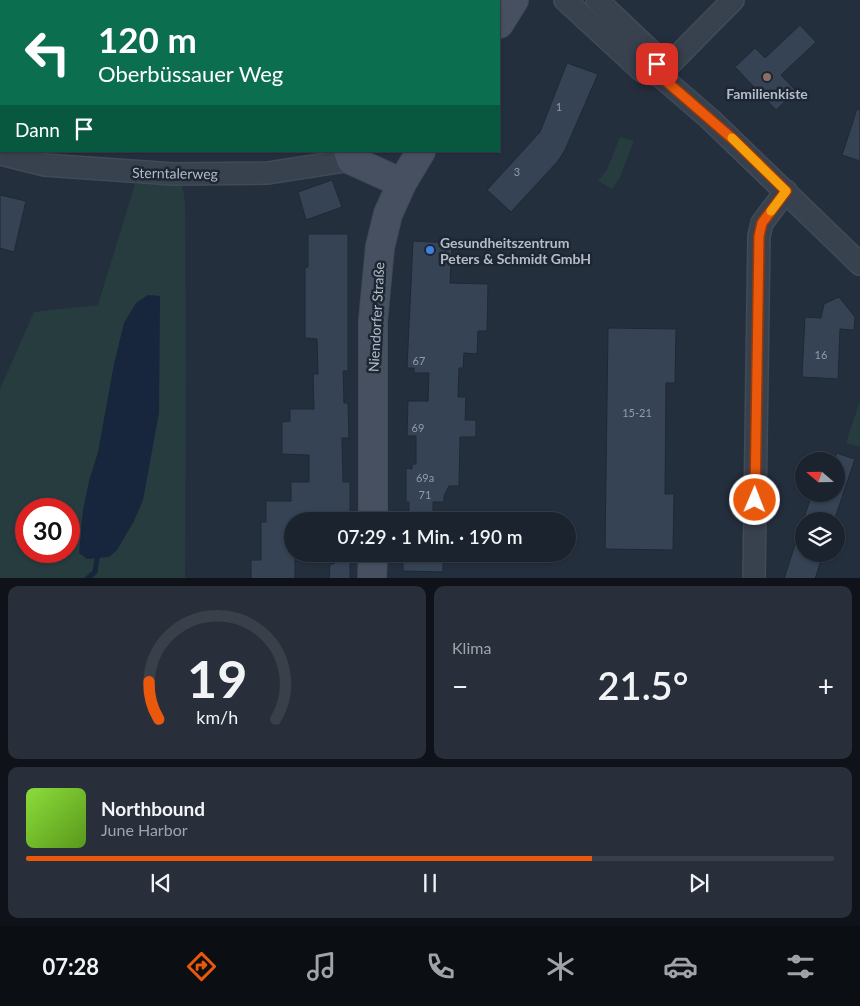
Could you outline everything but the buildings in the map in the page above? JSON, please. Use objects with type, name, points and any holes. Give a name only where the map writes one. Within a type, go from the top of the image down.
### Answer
[{"type":"main road","points":[[500,22],[514,0]]},
{"type":"main road","points":[[350,156],[402,183],[420,152]]},
{"type":"main road","name":"Niendorfer Straße","points":[[373,512],[373,321],[380,246],[388,214],[402,183]]},
{"type":"main road","points":[[372,562],[372,578]]},
{"type":"street","points":[[565,0],[642,71],[659,75],[735,141],[860,264]]},
{"type":"street","points":[[597,0],[654,54],[659,75]]},
{"type":"street","points":[[659,75],[733,0]]},
{"type":"street","name":"Sterntalerweg","points":[[0,154],[45,166],[173,174],[268,173],[350,156]]},
{"type":"street","points":[[754,578],[759,236],[762,223],[786,191]]},
{"type":"green space","points":[[620,137],[634,141],[620,177],[612,189],[598,181],[607,170]]},
{"type":"green space","points":[[135,184],[182,185],[185,201],[185,578],[0,578],[0,389],[34,312],[98,305]]},
{"type":"green space","points":[[860,401],[860,447],[846,443]]},
{"type":"water","points":[[148,295],[160,296],[159,413],[143,500],[134,521],[117,550],[109,557],[87,559],[80,554],[83,510],[98,452],[114,364],[124,323],[136,303]]},
{"type":"waterway","points":[[88,578],[95,572],[97,558]]},
{"type":"slow traffic","points":[[732,138],[786,191],[771,211]]},
{"type":"place","name":"Familienkiste","points":[[767,77]]},
{"type":"place","name":"Gesundheitszentrum Peters & Schmidt GmbH","points":[[430,250]]},
{"type":"route","points":[[657,64],[659,75],[735,141],[786,191],[762,223],[759,236],[755,500]]}]
